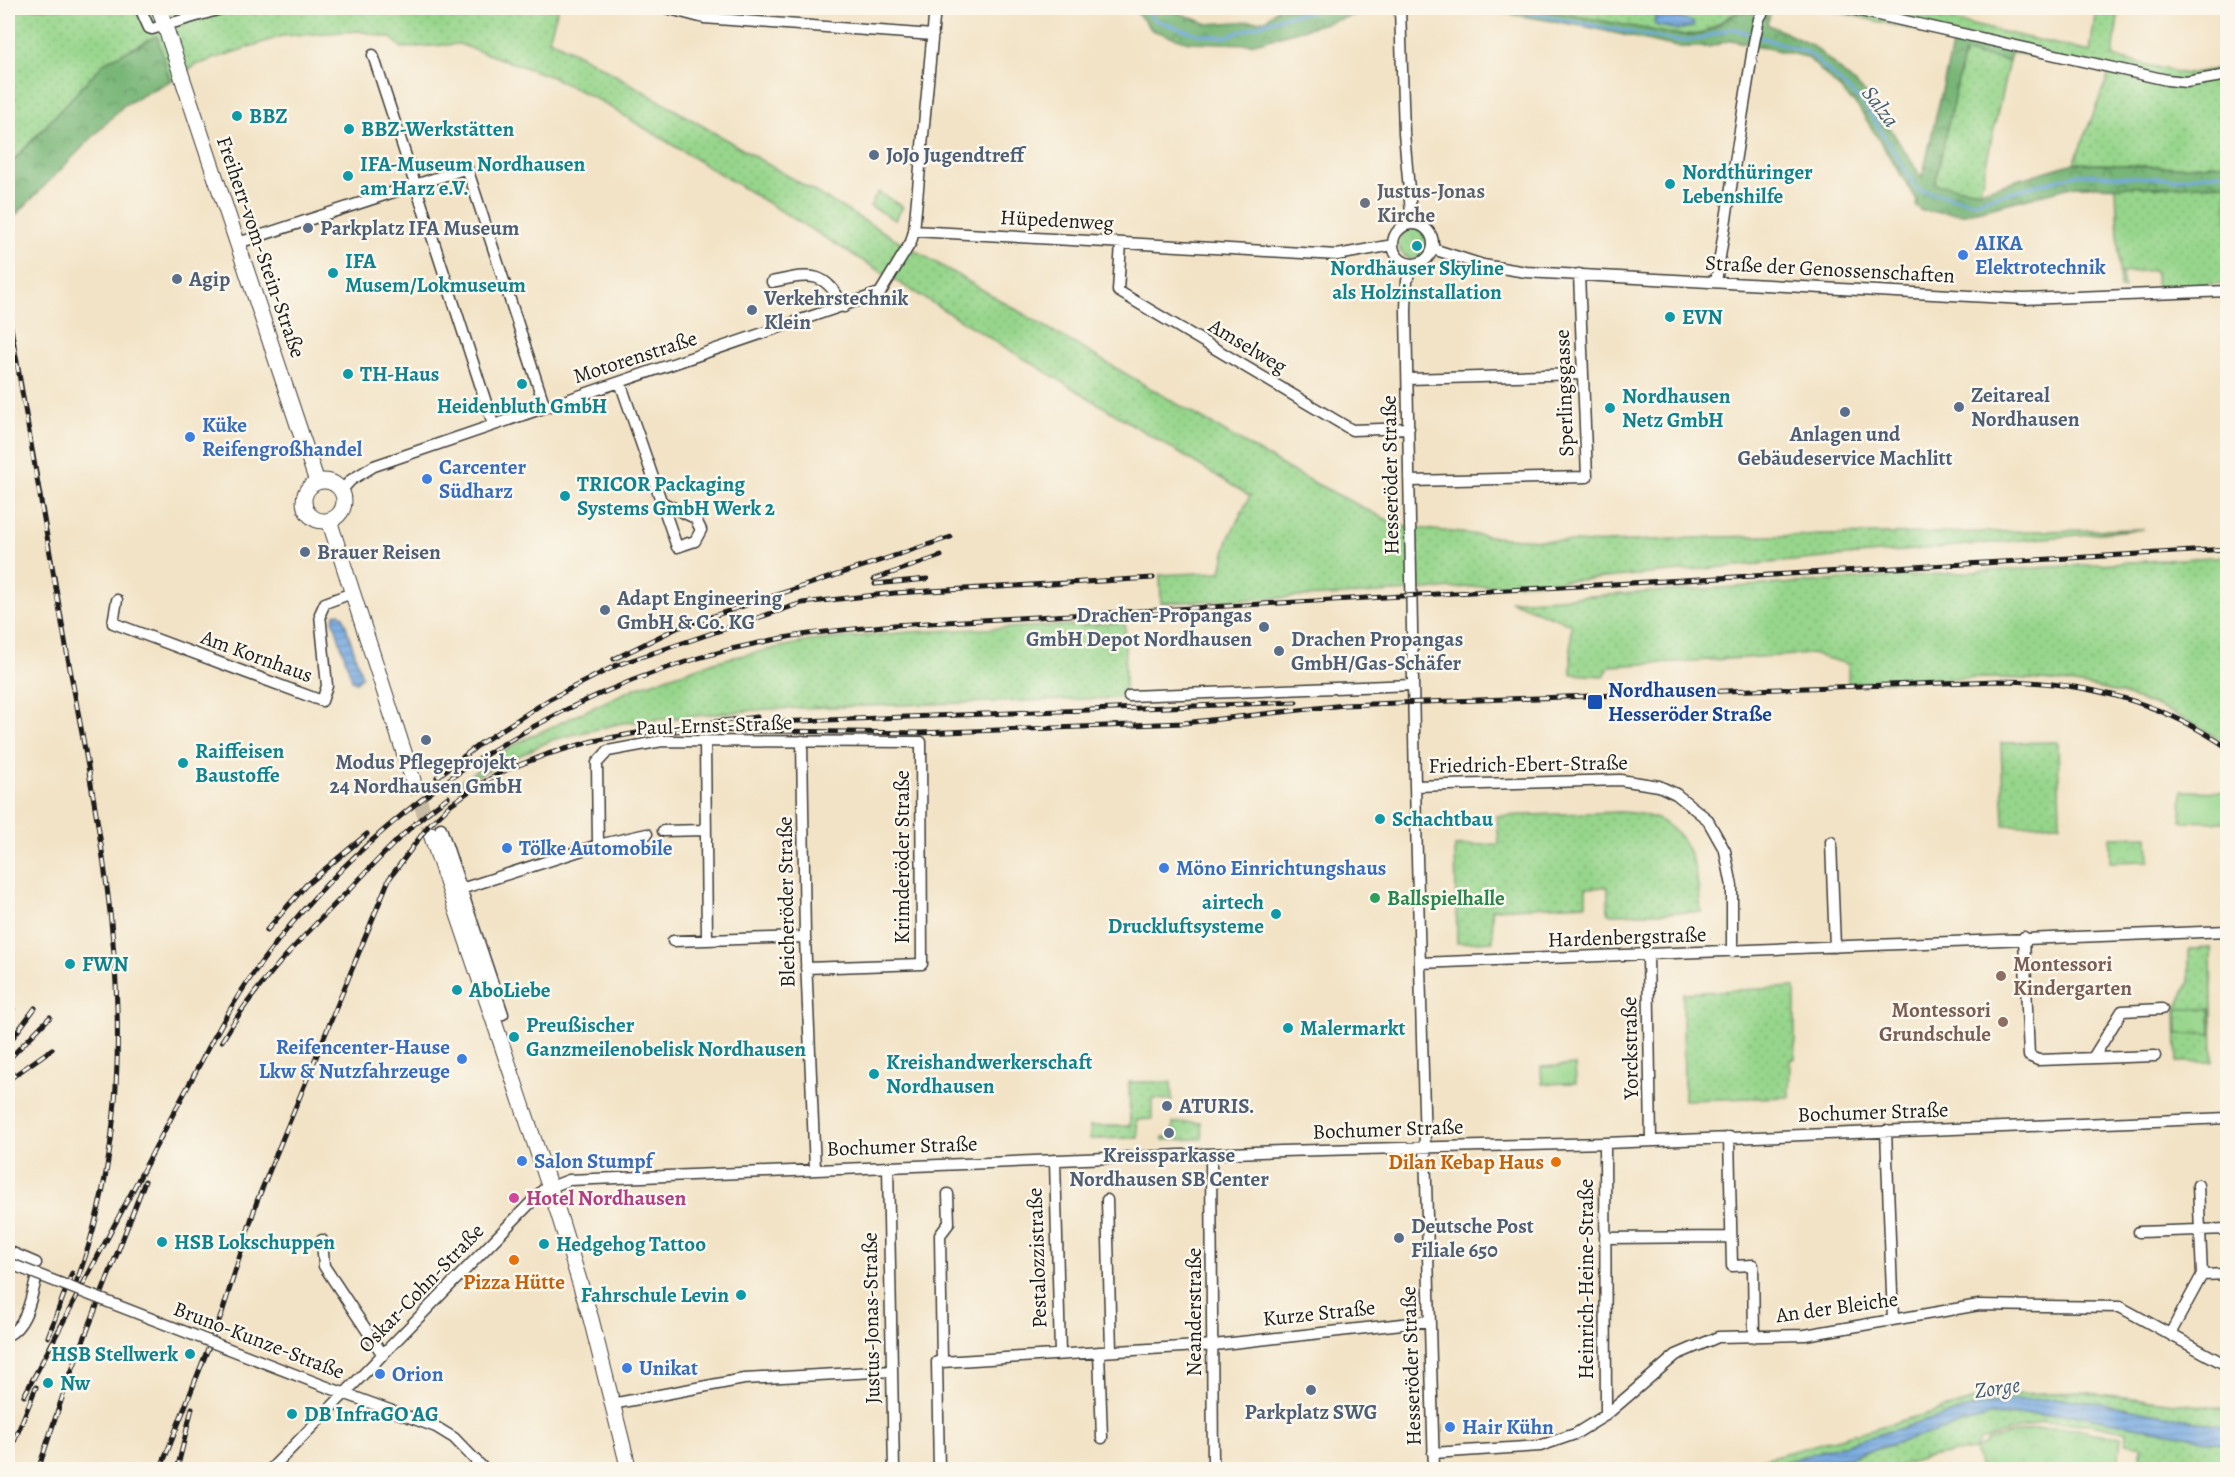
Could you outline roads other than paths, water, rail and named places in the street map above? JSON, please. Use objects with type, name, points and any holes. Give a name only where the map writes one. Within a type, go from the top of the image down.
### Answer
[{"type":"main road","name":"Freiherr-vom-Stein-Straße","points":[[159,8],[317,482]]},
{"type":"main road","points":[[317,482],[330,482],[341,490],[342,508],[329,520],[316,519],[306,510],[304,497],[307,490],[317,482]]},
{"type":"main road","points":[[329,520],[413,780]]},
{"type":"main road","points":[[436,831],[493,1017],[591,1319],[629,1470]]},
{"type":"street","points":[[140,8],[149,28],[224,8]]},
{"type":"street","points":[[666,8],[704,18],[933,35]]},
{"type":"street","points":[[914,231],[935,8]]},
{"type":"street","points":[[1400,8],[1404,133],[1412,224]]},
{"type":"street","points":[[1716,282],[1754,42],[1765,8]]},
{"type":"street","points":[[1847,8],[2168,80],[2187,82],[2228,75]]},
{"type":"street","points":[[373,55],[493,424]]},
{"type":"street","points":[[238,243],[467,168],[544,407]]},
{"type":"street","points":[[1412,224],[1424,227],[1430,233],[1433,249],[1426,261],[1411,264],[1396,255],[1393,245],[1398,231],[1412,224]]},
{"type":"street","name":"Hüpedenweg","points":[[914,231],[1336,255],[1393,245]]},
{"type":"street","name":"Motorenstraße","points":[[341,490],[358,474],[374,466],[880,293],[911,242],[914,231]]},
{"type":"street","name":"Amselweg","points":[[1121,243],[1118,291],[1352,430],[1409,428]]},
{"type":"street","name":"Straße der Genossenschaften","points":[[1433,249],[1483,265],[1526,272],[2025,299],[2228,291]]},
{"type":"street","name":"Hesseröder Straße","points":[[1411,264],[1407,280],[1406,311],[1413,685],[1434,1470]]},
{"type":"street","name":"Sperlingsgasse","points":[[1410,482],[1587,477],[1579,274]]},
{"type":"street","points":[[772,282],[799,276],[820,278],[833,287],[844,307]]},
{"type":"street","points":[[1408,379],[1582,374]]},
{"type":"street","points":[[620,382],[662,502]]},
{"type":"street","name":"Am Kornhaus","points":[[117,600],[113,623],[322,701],[327,686],[321,614],[325,603],[352,593]]},
{"type":"street","points":[[1129,696],[1413,685]]},
{"type":"street","name":"Paul-Ernst-Straße","points":[[598,845],[597,763],[608,751],[662,741],[921,742]]},
{"type":"street","points":[[705,741],[707,939]]},
{"type":"street","name":"Bleicheröder Straße","points":[[802,741],[805,937],[814,1169]]},
{"type":"street","name":"Krimderöder Straße","points":[[806,968],[922,964],[921,742]]},
{"type":"street","name":"Friedrich-Ebert-Straße","points":[[1415,786],[1620,780],[1659,786],[1676,794],[1692,804],[1707,819],[1725,851],[1732,886],[1732,952]]},
{"type":"street","points":[[663,831],[705,830]]},
{"type":"street","points":[[436,831],[461,889],[503,1014],[493,1017]]},
{"type":"street","points":[[461,889],[598,845],[647,834]]},
{"type":"street","points":[[1831,842],[1835,947]]},
{"type":"street","name":"Hardenbergstraße","points":[[1420,963],[1648,956],[2024,937],[2228,930]]},
{"type":"street","points":[[674,941],[805,937]]},
{"type":"street","points":[[2024,937],[2029,1056],[2038,1060],[2155,1056]]},
{"type":"street","name":"Yorckstraße","points":[[1648,956],[1650,1141]]},
{"type":"street","points":[[2093,1058],[2122,1011],[2162,1009]]},
{"type":"street","name":"Bochumer Straße","points":[[550,1187],[569,1180],[814,1169],[1426,1147],[1605,1143],[2228,1118]]},
{"type":"street","points":[[1886,1131],[1893,1320]]},
{"type":"street","points":[[1729,1137],[1732,1266],[1753,1265],[1754,1337]]},
{"type":"street","name":"Heinrich-Heine-Straße","points":[[1605,1143],[1606,1415]]},
{"type":"street","name":"Neanderstraße","points":[[1211,1155],[1213,1470]]},
{"type":"street","name":"Pestalozzistraße","points":[[1055,1160],[1060,1354]]},
{"type":"street","name":"Justus-Jonas-Straße","points":[[888,1167],[894,1470]]},
{"type":"street","points":[[2170,1334],[2202,1275],[2198,1185]]},
{"type":"street","name":"Oskar-Cohn-Straße","points":[[270,1470],[521,1212],[543,1190],[550,1187]]},
{"type":"street","points":[[939,1470],[937,1362],[942,1362],[940,1235],[949,1223],[948,1194]]},
{"type":"street","points":[[1107,1200],[1112,1351]]},
{"type":"street","points":[[2139,1232],[2228,1229]]},
{"type":"street","points":[[1605,1238],[1731,1237]]},
{"type":"street","points":[[322,1240],[324,1266],[384,1355]]},
{"type":"street","points":[[8,1251],[36,1263]]},
{"type":"street","name":"Bruno-Kunze-Straße","points":[[8,1263],[345,1394],[436,1426],[454,1438],[485,1470]]},
{"type":"street","points":[[2202,1275],[2228,1274]]},
{"type":"street","points":[[8,1335],[19,1327],[36,1280]]},
{"type":"street","name":"An der Bleiche","points":[[1433,1453],[1540,1446],[1575,1434],[1606,1415],[1676,1355],[1718,1337],[1805,1335],[1979,1305],[2120,1307],[2228,1366]]},
{"type":"street","name":"Kurze Straße","points":[[1214,1345],[1429,1321]]},
{"type":"street","name":"Pestalozzistraße","points":[[942,1362],[1214,1345]]},
{"type":"street","points":[[1099,1352],[1102,1438]]},
{"type":"street","points":[[612,1404],[744,1380],[892,1371]]},
{"type":"water","points":[[1656,10],[1694,23],[1692,27],[1677,30],[1655,25]]},
{"type":"water","points":[[339,613],[343,616],[362,677],[356,682],[352,680],[333,619],[335,614]]},
{"type":"water","points":[[2064,1399],[2100,1403],[2227,1427],[2227,1444],[2073,1414],[1989,1416],[1807,1469],[1759,1469],[1978,1406],[2016,1400]]},
{"type":"waterway","name":"Salza","points":[[1144,8],[1155,20],[1196,34],[1225,37],[1285,16],[1334,8]]},
{"type":"waterway","name":"Salza","points":[[1500,8],[1677,41],[1701,39],[1731,28],[1753,35]]},
{"type":"waterway","name":"Salza","points":[[1759,37],[1809,53],[1864,104],[1918,190],[1973,202],[2079,174],[2174,179],[2228,172]]},
{"type":"tunnel","points":[[413,780],[431,834]]},
{"type":"railway","points":[[8,310],[97,816],[108,895],[115,973],[117,1052],[112,1130],[99,1208],[75,1286]]},
{"type":"railway","points":[[614,659],[677,628],[951,537]]},
{"type":"railway","points":[[24,1396],[222,1024],[255,971],[305,909],[360,851],[421,800],[487,754],[557,714],[630,682],[705,656],[783,638],[894,625],[2228,549]]},
{"type":"railway","points":[[874,579],[941,556]]},
{"type":"railway","points":[[437,777],[481,743],[550,699],[617,665],[802,603],[895,593],[1153,578]]},
{"type":"railway","points":[[875,584],[927,579]]},
{"type":"railway","points":[[160,1470],[222,1313],[257,1201],[389,879],[429,825],[451,804],[506,770],[548,754],[593,741],[637,733],[691,730],[920,733],[1184,723],[1344,705],[1998,681],[2059,685],[2118,696],[2175,717],[2228,748]]},
{"type":"railway","points":[[748,723],[1296,702]]},
{"type":"railway","points":[[706,723],[757,717]]},
{"type":"railway","points":[[222,1041],[265,980],[297,944],[396,842],[448,797]]},
{"type":"railway","points":[[267,930],[306,885],[367,834]]},
{"type":"railway","points":[[8,1044],[35,1008]]},
{"type":"railway","points":[[8,1020],[13,1009]]},
{"type":"railway","points":[[8,1060],[50,1017]]},
{"type":"railway","points":[[8,1080],[52,1049]]},
{"type":"railway","points":[[38,1470],[66,1386],[145,1181]]},
{"type":"railway","points":[[48,1337],[72,1273]]},
{"type":"railway","points":[[8,1457],[36,1387]]},
{"type":"railway","points":[[177,1470],[192,1408]]},
{"type":"place","name":"BBZ","points":[[237,116]]},
{"type":"place","name":"BBZ-Werkstätten","points":[[349,129]]},
{"type":"place","name":"JoJo Jugendtreff","points":[[874,155]]},
{"type":"place","name":"IFA-Museum Nordhausen am Harz e.V.","points":[[348,176]]},
{"type":"place","name":"Nordthüringer Lebenshilfe","points":[[1670,184]]},
{"type":"place","name":"Justus-Jonas Kirche","points":[[1365,203]]},
{"type":"place","name":"Parkplatz IFA Museum","points":[[308,228]]},
{"type":"place","name":"Nordhäuser Skyline als Holzinstallation","points":[[1417,246]]},
{"type":"place","name":"AIKA Elektrotechnik","points":[[1963,255]]},
{"type":"place","name":"IFA Musem/Lokmuseum","points":[[333,273]]},
{"type":"place","name":"Agip","points":[[177,279]]},
{"type":"place","name":"Verkehrstechnik Klein","points":[[752,310]]},
{"type":"place","name":"EVN","points":[[1670,317]]},
{"type":"place","name":"TH-Haus","points":[[348,374]]},
{"type":"place","name":"Heidenbluth GmbH","points":[[522,384]]},
{"type":"place","name":"Zeitareal Nordhausen","points":[[1959,407]]},
{"type":"place","name":"Nordhausen Netz GmbH","points":[[1610,408]]},
{"type":"place","name":"Anlagen und Gebäudeservice Machlitt","points":[[1845,412]]},
{"type":"place","name":"Küke Reifengroßhandel","points":[[190,437]]},
{"type":"place","name":"Carcenter Südharz","points":[[427,479]]},
{"type":"place","name":"TRICOR Packaging Systems GmbH Werk 2","points":[[565,496]]},
{"type":"place","name":"Brauer Reisen","points":[[305,552]]},
{"type":"place","name":"Adapt Engineering GmbH & Co. KG","points":[[605,610]]},
{"type":"place","name":"Drachen-Propangas GmbH Depot Nordhausen","points":[[1264,627]]},
{"type":"place","name":"Drachen Propangas GmbH/Gas-Schäfer","points":[[1279,651]]},
{"type":"place","name":"Nordhausen Hesseröder Straße","points":[[1595,702]]},
{"type":"place","name":"Modus Pflegeprojekt 24 Nordhausen GmbH","points":[[426,740]]},
{"type":"place","name":"Raiffeisen Baustoffe","points":[[183,763]]},
{"type":"place","name":"Schachtbau","points":[[1380,819]]},
{"type":"place","name":"Tölke Automobile","points":[[507,848]]},
{"type":"place","name":"Möno Einrichtungshaus","points":[[1164,868]]},
{"type":"place","name":"Ballspielhalle","points":[[1375,898]]},
{"type":"place","name":"airtech Druckluftsysteme","points":[[1276,914]]},
{"type":"place","name":"FWN","points":[[70,964]]},
{"type":"place","name":"Montessori Kindergarten","points":[[2001,976]]},
{"type":"place","name":"AboLiebe","points":[[457,990]]},
{"type":"place","name":"Montessori Grundschule","points":[[2003,1022]]},
{"type":"place","name":"Malermarkt","points":[[1288,1028]]},
{"type":"place","name":"Preußischer Ganzmeilenobelisk Nordhausen","points":[[514,1037]]},
{"type":"place","name":"Reifencenter-Hause Lkw & Nutzfahrzeuge","points":[[462,1059]]},
{"type":"place","name":"Kreishandwerkerschaft Nordhausen","points":[[874,1074]]},
{"type":"place","name":"ATURIS.","points":[[1167,1106]]},
{"type":"place","name":"Kreissparkasse Nordhausen SB Center","points":[[1169,1133]]},
{"type":"place","name":"Salon Stumpf","points":[[522,1161]]},
{"type":"place","name":"Dilan Kebap Haus","points":[[1556,1162]]},
{"type":"place","name":"Hotel Nordhausen","points":[[514,1198]]},
{"type":"place","name":"Deutsche Post Filiale 650","points":[[1399,1238]]},
{"type":"place","name":"HSB Lokschuppen","points":[[162,1242]]},
{"type":"place","name":"Hedgehog Tattoo","points":[[544,1244]]},
{"type":"place","name":"Pizza Hütte","points":[[514,1260]]},
{"type":"place","name":"Fahrschule Levin","points":[[741,1295]]},
{"type":"place","name":"HSB Stellwerk","points":[[190,1354]]},
{"type":"place","name":"Unikat","points":[[627,1368]]},
{"type":"place","name":"Orion","points":[[380,1374]]},
{"type":"place","name":"Nw","points":[[48,1383]]},
{"type":"place","name":"Parkplatz SWG","points":[[1311,1390]]},
{"type":"place","name":"DB InfraGO AG","points":[[292,1414]]},
{"type":"place","name":"Hair Kühn","points":[[1450,1427]]},
{"type":"water label","name":"Zorge","points":[[1997,1387]]}]
